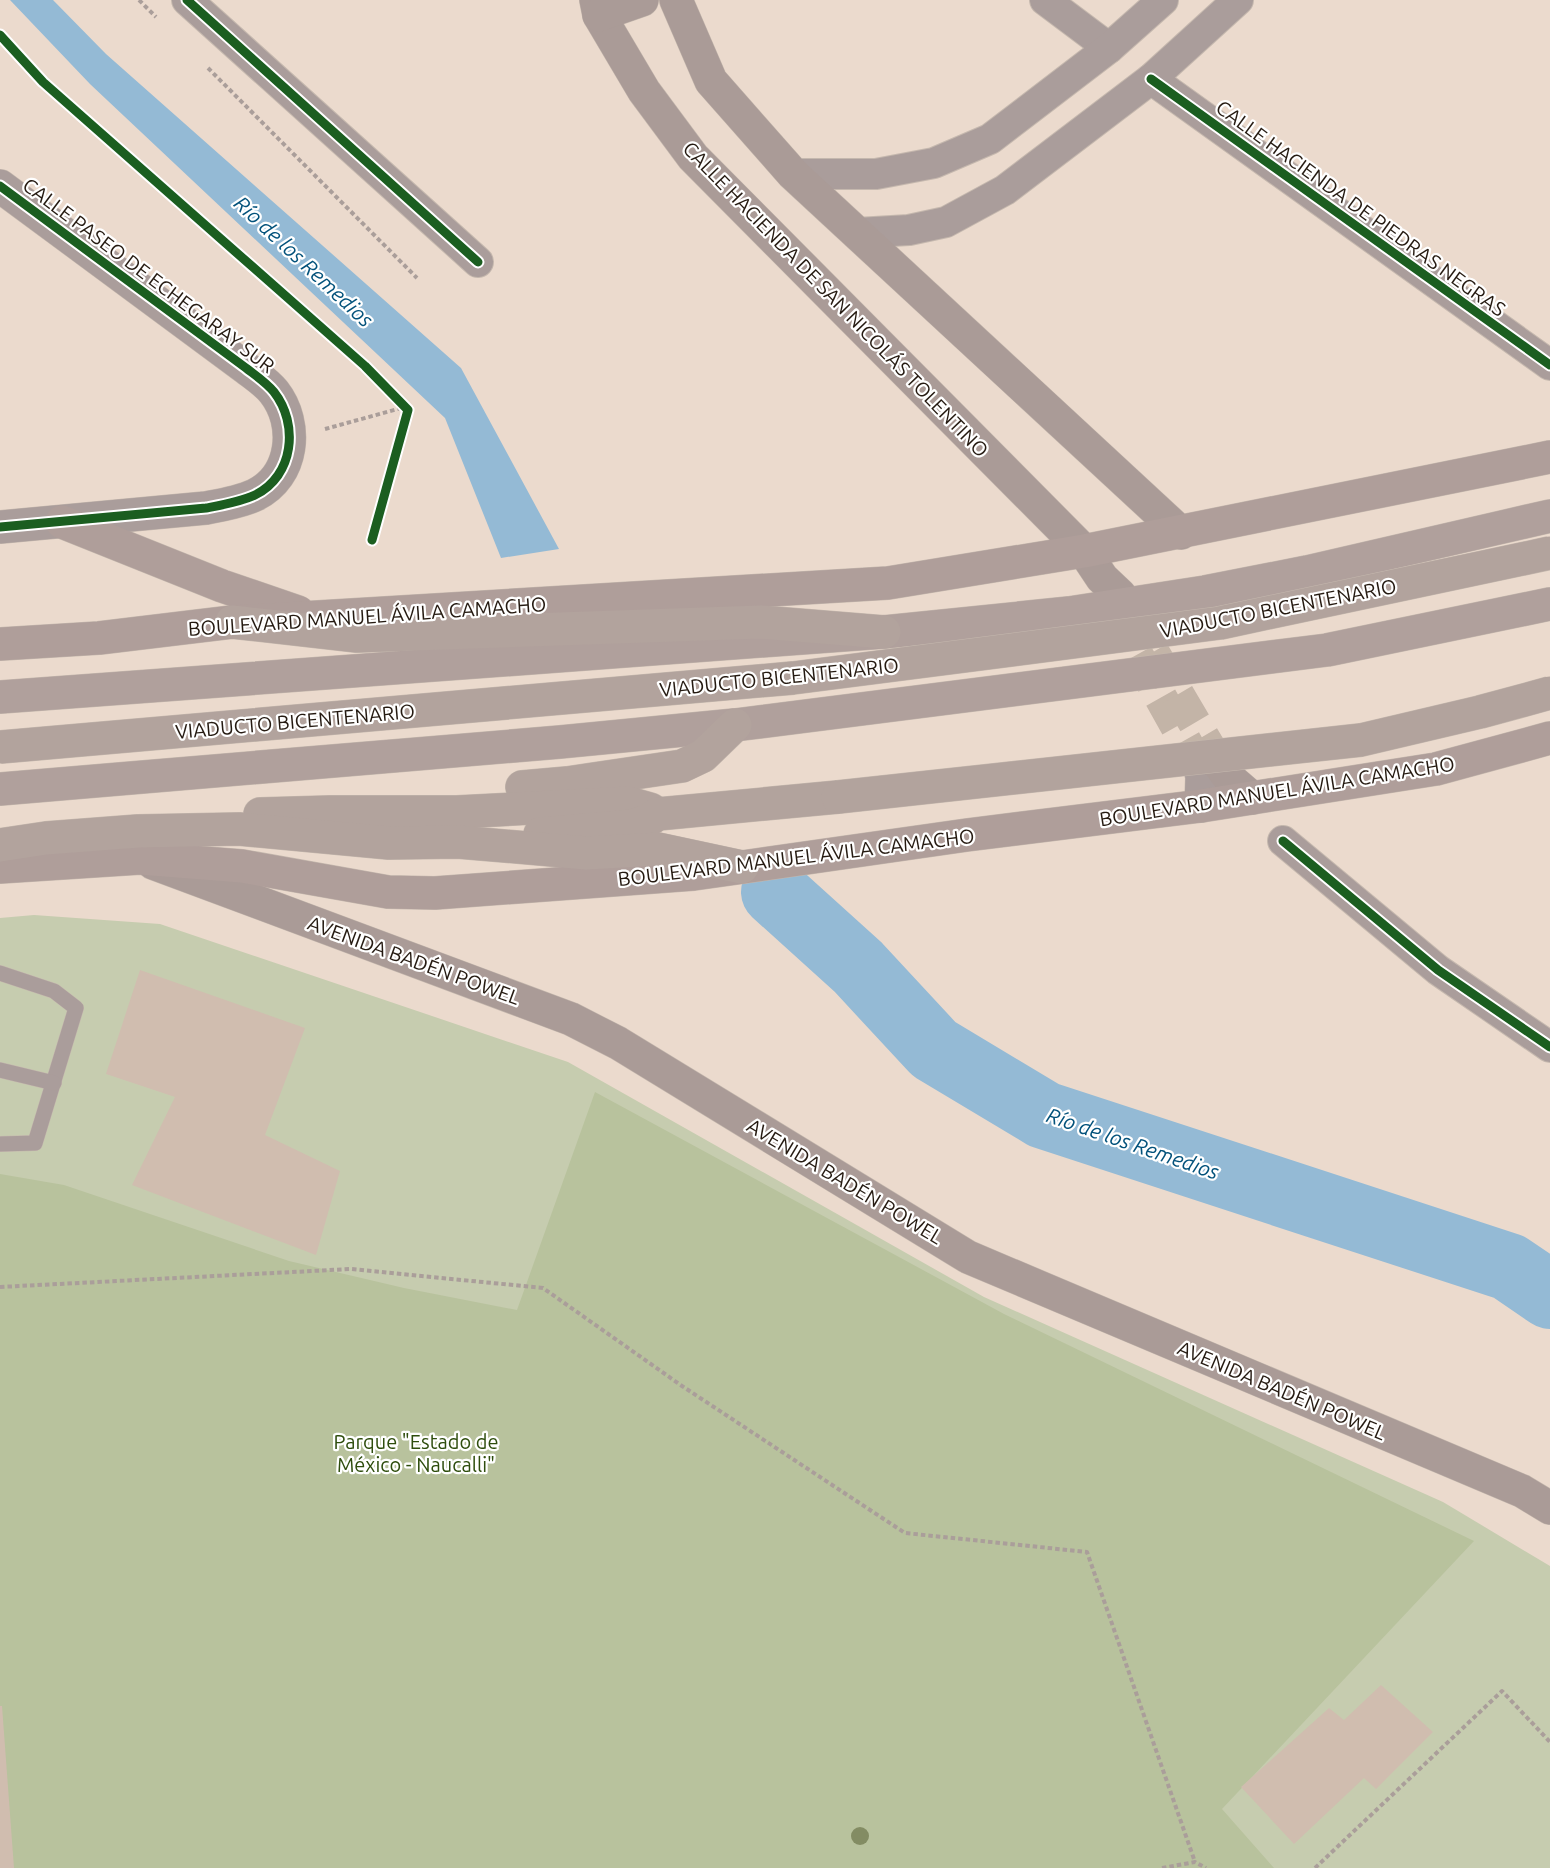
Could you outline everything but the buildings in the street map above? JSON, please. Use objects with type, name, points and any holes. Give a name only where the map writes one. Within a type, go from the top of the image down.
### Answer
[{"type":"highway","points":[[0,697],[884,632],[1069,613],[1205,592],[1318,569],[1550,516]]},
{"type":"highway","name":"VIADUCTO BICENTENARIO","points":[[0,747],[793,678],[1220,623],[1550,553]]},
{"type":"highway","points":[[0,789],[735,725],[1327,650],[1550,604]]},
{"type":"highway","points":[[232,622],[357,636],[761,622],[884,632]]},
{"type":"highway","points":[[567,783],[596,793],[612,815],[632,826],[658,814],[838,797],[1360,740],[1550,693]]},
{"type":"highway","points":[[457,827],[478,798],[500,792],[519,787],[567,783],[682,766],[703,756],[735,725]]},
{"type":"highway","points":[[0,822],[330,812],[457,827],[586,853],[658,849],[742,867]]},
{"type":"highway","points":[[0,845],[46,838],[126,832],[239,829],[389,843],[457,827],[612,815]]},
{"type":"highway","points":[[586,853],[612,815]]},
{"type":"main road","points":[[597,7],[642,0]]},
{"type":"main road","points":[[676,0],[711,81],[793,174],[1181,533]]},
{"type":"main road","name":"CALLE HACIENDA DE SAN NICOLÁS TOLENTINO","points":[[597,7],[644,91],[693,157],[1084,551],[1109,591]]},
{"type":"main road","name":"BOULEVARD MANUEL ÁVILA CAMACHO","points":[[0,644],[99,638],[232,622],[888,583],[1181,533],[1550,457]]},
{"type":"main road","points":[[62,522],[222,586],[314,618]]},
{"type":"main road","name":"BOULEVARD MANUEL ÁVILA CAMACHO","points":[[0,867],[140,858],[242,866],[388,892],[435,893],[694,874],[967,835],[1200,806],[1436,770],[1550,738]]},
{"type":"main road","points":[[1210,766],[1252,798]]},
{"type":"main road","name":"AVENIDA BADÉN POWEL","points":[[140,858],[571,1019],[618,1043],[968,1257],[1522,1491],[1550,1508]]},
{"type":"street","points":[[187,0],[478,262]]},
{"type":"street","points":[[1045,0],[1109,48]]},
{"type":"street","points":[[793,174],[876,174],[934,163],[990,139],[1109,48],[1163,0]]},
{"type":"street","points":[[857,233],[909,230],[946,222],[1005,190],[1151,79],[1238,0]]},
{"type":"street","name":"CALLE HACIENDA DE PIEDRAS NEGRAS","points":[[1151,79],[1550,365]]},
{"type":"street","name":"CALLE PASEO DE ECHEGARAY SUR","points":[[0,186],[246,368],[273,391],[287,414],[288,450]]},
{"type":"street","points":[[0,527],[206,508],[232,503],[255,495],[275,481],[288,450]]},
{"type":"street","points":[[1200,806],[1202,777],[1210,766]]},
{"type":"street","points":[[1283,841],[1438,970],[1550,1047]]},
{"type":"lane","points":[[0,973],[54,991],[76,1008],[35,1143],[0,1144]]},
{"type":"lane","points":[[0,1070],[54,1083]]},
{"type":"path","points":[[139,0],[164,25]]},
{"type":"path","points":[[207,67],[417,278]]},
{"type":"path","points":[[397,398],[408,410],[405,421]]},
{"type":"path","points":[[288,450],[405,407]]},
{"type":"path","points":[[0,1287],[351,1269],[543,1288],[682,1386],[905,1533],[1087,1552],[1195,1862]]},
{"type":"path","points":[[1315,1868],[1502,1691],[1550,1742]]},
{"type":"path","points":[[1162,1868],[1195,1862],[1206,1868]]},
{"type":"green space","name":"Parque \"Estado de México - Naucalli\"","points":[[34,915],[160,924],[568,1062],[984,1297],[1443,1502],[1550,1566],[1550,1868],[0,1868],[0,918]]},
{"type":"green space","name":"Parque \"Estado de México - Naucalli\"","points":[[595,1092],[1004,1314],[1474,1541],[1222,1809],[1274,1868],[0,1868],[0,1174],[64,1185],[289,1261],[404,1288],[517,1310]]},
{"type":"water","points":[[10,0],[53,0],[106,54],[461,368],[559,549],[501,558],[445,418],[90,84]]},
{"type":"waterway","name":"Río de los Remedios","points":[[775,892],[858,967],[934,1049],[1044,1115],[1509,1267],[1550,1295]]},
{"type":"tunnel","points":[[1128,610],[1219,764]]},
{"type":"tunnel","points":[[1113,612],[1200,768]]},
{"type":"cycle path","points":[[187,0],[478,262]]},
{"type":"cycle path","points":[[0,35],[43,82],[365,366],[408,410],[372,540]]},
{"type":"cycle path","points":[[1151,79],[1550,365]]},
{"type":"cycle path","points":[[0,186],[264,382],[282,405],[289,434],[285,462],[278,475],[268,486],[243,500],[206,508],[0,527]]},
{"type":"cycle path","points":[[1283,841],[1438,970],[1550,1047]]}]
